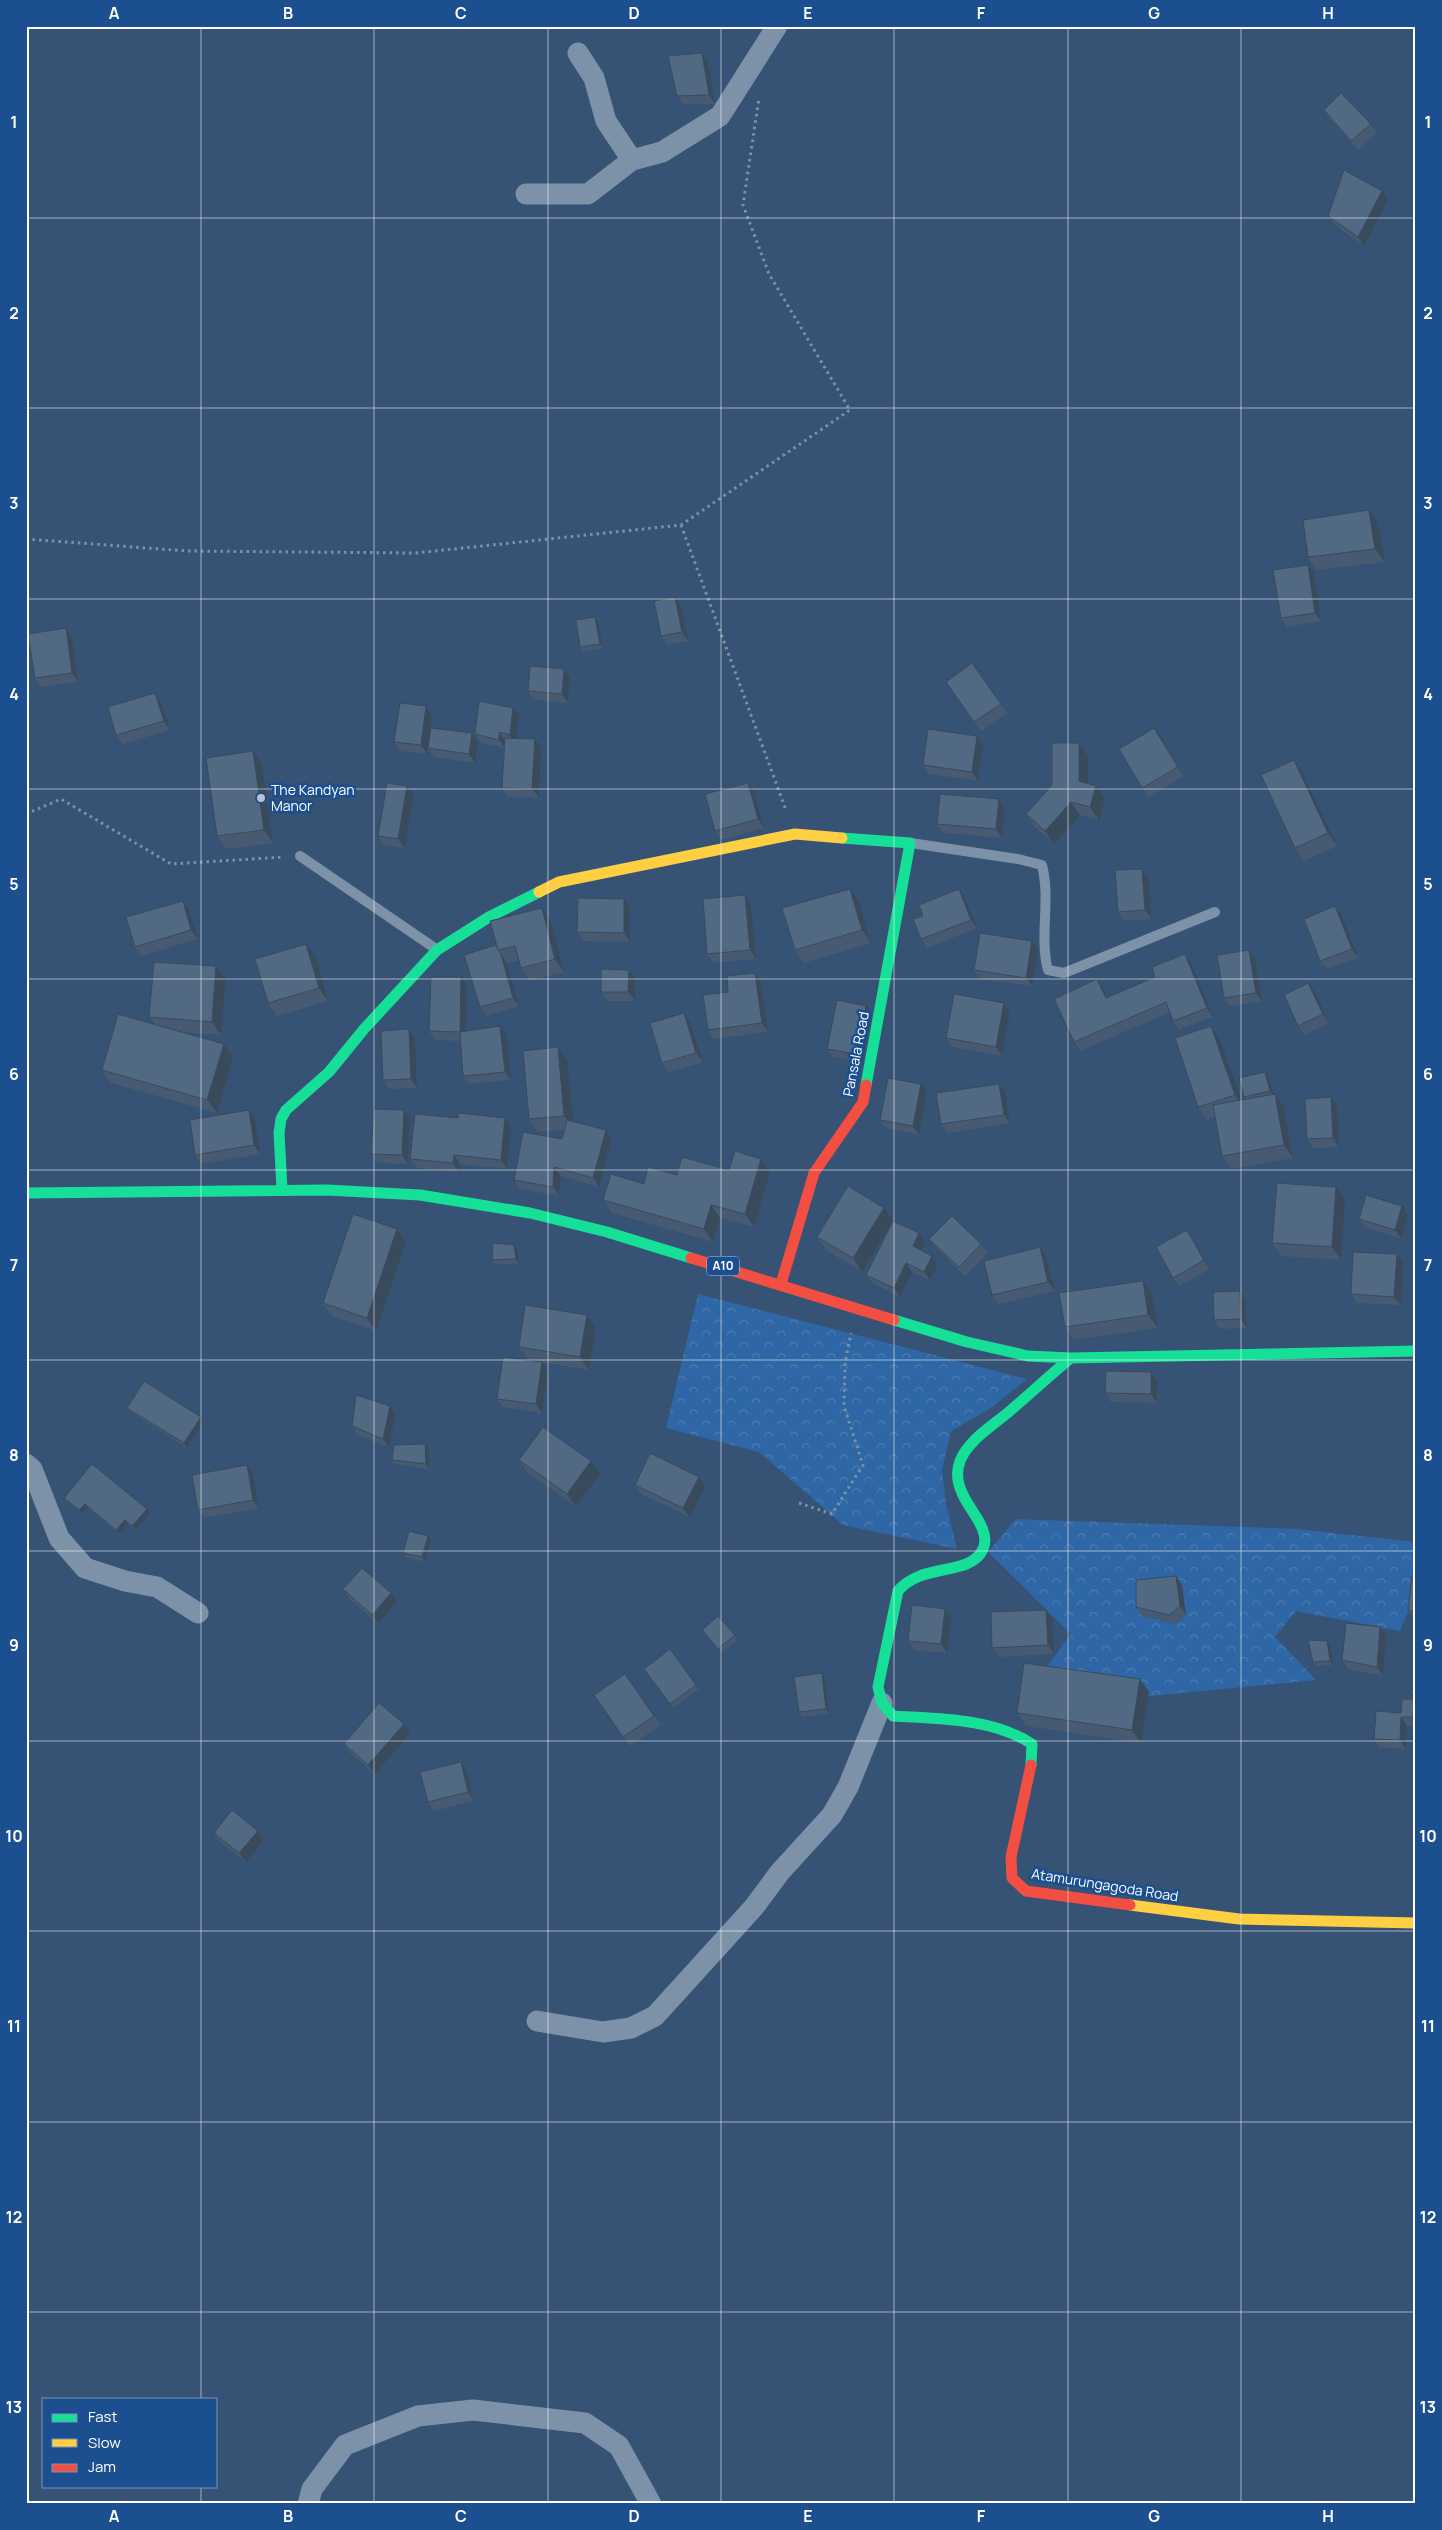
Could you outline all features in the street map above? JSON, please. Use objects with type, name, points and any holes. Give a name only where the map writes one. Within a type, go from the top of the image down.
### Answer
[{"type":"main road","points":[[282,1189],[279,1133],[281,1119],[286,1110],[329,1072],[364,1029],[437,950],[489,917],[559,882],[795,834],[910,842]]},
{"type":"main road","name":"Pansala Road","points":[[781,1284],[814,1173],[863,1102],[910,842]]},
{"type":"main road","name":"A10","points":[[26,1193],[145,1193],[282,1189],[420,1196],[530,1213],[607,1232],[856,1308],[1000,1350],[1028,1356],[1071,1358],[1416,1351]]},
{"type":"main road","points":[[882,1703],[878,1687],[898,1591],[903,1581],[910,1576],[959,1566],[974,1558],[983,1550],[986,1538],[981,1526],[960,1492],[958,1478],[959,1463],[980,1437],[1071,1358]]},
{"type":"main road","name":"Atamurungagoda Road","points":[[882,1703],[894,1716],[978,1725],[1022,1735],[1032,1744],[1034,1755],[1011,1857],[1012,1878],[1026,1890],[1239,1919],[1416,1923]]},
{"type":"street","points":[[526,194],[588,194],[632,160],[662,152],[720,116],[772,33]]},
{"type":"street","points":[[578,53],[594,78],[606,121],[632,160]]},
{"type":"street","points":[[26,1464],[32,1469],[58,1538],[85,1568],[125,1581],[158,1587],[198,1613]]},
{"type":"street","points":[[537,2021],[603,2032],[630,2028],[655,2016],[754,1907],[780,1872],[832,1815],[848,1787],[882,1703]]},
{"type":"street","points":[[308,2504],[312,2489],[345,2445],[418,2416],[473,2410],[585,2424],[619,2446],[651,2504]]},
{"type":"lane","points":[[910,842],[1018,859],[1042,865],[1047,885],[1045,958],[1048,970],[1064,973],[1215,912]]},
{"type":"lane","points":[[300,856],[437,950]]},
{"type":"path","points":[[26,539],[187,551],[416,554],[681,524],[850,410],[770,274],[743,204],[760,95]]},
{"type":"path","points":[[681,524],[795,834]]},
{"type":"path","points":[[26,814],[61,799],[171,864],[300,856]]},
{"type":"path","points":[[799,1503],[832,1514],[863,1464],[844,1406],[845,1363],[856,1308]]},
{"type":"green space","points":[[698,1294],[1027,1379],[991,1408],[951,1431],[942,1470],[946,1504],[957,1549],[843,1525],[759,1452],[666,1428]]},
{"type":"green space","points":[[1016,1519],[1297,1529],[1416,1542],[1416,1592],[1400,1631],[1296,1611],[1275,1637],[1316,1680],[1109,1700],[1031,1688],[1071,1634],[988,1552]]},
{"type":"building","points":[[702,53],[709,95],[677,96],[668,56]]},
{"type":"building","points":[[1341,93],[1371,124],[1351,141],[1324,110]]},
{"type":"building","points":[[1344,170],[1382,191],[1358,237],[1328,216]]},
{"type":"building","points":[[1369,510],[1375,549],[1308,557],[1303,520]]},
{"type":"building","points":[[1308,565],[1315,613],[1281,618],[1273,570]]},
{"type":"building","points":[[675,597],[682,632],[661,636],[654,601]]},
{"type":"building","points":[[595,617],[600,644],[580,647],[576,620]]},
{"type":"building","points":[[66,628],[72,673],[35,678],[28,634]]},
{"type":"building","points":[[972,663],[1001,704],[974,722],[946,682]]},
{"type":"building","points":[[530,666],[564,669],[562,694],[528,691]]},
{"type":"building","points":[[155,693],[164,721],[116,735],[108,707]]},
{"type":"building","points":[[479,701],[513,708],[510,735],[499,732],[499,740],[475,734]]},
{"type":"building","points":[[400,703],[426,706],[421,745],[394,742]]},
{"type":"building","points":[[431,728],[472,733],[469,754],[428,748]]},
{"type":"building","points":[[1154,728],[1178,767],[1142,788],[1119,749]]},
{"type":"building","points":[[928,729],[977,736],[972,772],[923,765]]},
{"type":"building","points":[[505,738],[535,739],[532,789],[502,788]]},
{"type":"building","points":[[1052,743],[1079,743],[1079,781],[1096,786],[1090,807],[1071,802],[1045,831],[1026,814],[1052,785]]},
{"type":"building","points":[[253,751],[264,830],[217,836],[206,758]]},
{"type":"building","points":[[1294,760],[1328,833],[1295,848],[1261,775]]},
{"type":"building","points":[[387,783],[407,786],[398,839],[378,836]]},
{"type":"building","points":[[748,783],[758,819],[715,831],[705,794]]},
{"type":"building","points":[[940,794],[999,799],[996,829],[937,824]]},
{"type":"building","points":[[1142,869],[1145,910],[1118,912],[1115,870]]},
{"type":"building","points":[[850,889],[862,930],[795,950],[782,908]]},
{"type":"building","points":[[959,889],[971,920],[921,939],[913,919],[923,916],[919,905]]},
{"type":"building","points":[[745,895],[750,950],[707,954],[703,899]]},
{"type":"building","points":[[578,898],[624,899],[624,933],[577,932]]},
{"type":"building","points":[[183,901],[191,930],[135,947],[126,917]]},
{"type":"building","points":[[1335,906],[1352,949],[1320,961],[1304,919]]},
{"type":"building","points":[[542,908],[555,959],[521,968],[515,946],[498,950],[490,921]]},
{"type":"building","points":[[980,933],[1032,941],[1026,978],[974,970]]},
{"type":"building","points":[[306,944],[319,988],[268,1003],[255,959]]},
{"type":"building","points":[[496,945],[501,954],[513,998],[480,1007],[464,955]]},
{"type":"building","points":[[1249,950],[1256,993],[1224,998],[1217,955]]},
{"type":"building","points":[[1185,954],[1207,1008],[1173,1021],[1166,1002],[1074,1042],[1054,999],[1097,979],[1106,998],[1155,977],[1152,967]]},
{"type":"building","points":[[154,962],[216,966],[212,1022],[149,1017]]},
{"type":"building","points":[[601,969],[629,970],[628,992],[601,992]]},
{"type":"building","points":[[755,973],[762,1023],[708,1030],[703,995],[728,992],[727,976]]},
{"type":"building","points":[[431,977],[461,977],[460,1032],[429,1031]]},
{"type":"building","points":[[1308,983],[1323,1014],[1298,1026],[1284,995]]},
{"type":"building","points":[[954,994],[1004,1003],[996,1047],[946,1038]]},
{"type":"building","points":[[837,1000],[866,1006],[856,1054],[827,1049]]},
{"type":"building","points":[[684,1013],[696,1053],[662,1063],[650,1023]]},
{"type":"building","points":[[118,1014],[224,1044],[207,1100],[102,1070]]},
{"type":"building","points":[[500,1026],[505,1072],[463,1076],[460,1032]]},
{"type":"building","points":[[1211,1026],[1235,1095],[1198,1107],[1175,1038]]},
{"type":"building","points":[[409,1029],[411,1079],[383,1080],[381,1031]]},
{"type":"building","points":[[558,1047],[564,1116],[529,1119],[523,1051]]},
{"type":"building","points":[[1265,1072],[1270,1091],[1244,1097],[1239,1078]]},
{"type":"building","points":[[888,1078],[921,1084],[913,1126],[880,1120]]},
{"type":"building","points":[[999,1084],[1004,1115],[941,1124],[936,1093]]},
{"type":"building","points":[[1275,1094],[1284,1145],[1222,1156],[1213,1105]]},
{"type":"building","points":[[1331,1097],[1333,1138],[1307,1139],[1305,1099]]},
{"type":"building","points":[[374,1109],[404,1110],[402,1155],[371,1154]]},
{"type":"building","points":[[249,1110],[254,1145],[195,1155],[190,1120]]},
{"type":"building","points":[[458,1113],[505,1118],[501,1160],[454,1155],[453,1163],[410,1159],[415,1114],[458,1118]]},
{"type":"building","points":[[567,1120],[606,1130],[593,1178],[554,1167],[553,1187],[514,1180],[523,1132],[562,1139]]},
{"type":"building","points":[[735,1151],[761,1159],[745,1214],[711,1205],[704,1229],[603,1200],[611,1174],[644,1184],[648,1167],[677,1175],[682,1157],[729,1170]]},
{"type":"building","points":[[1277,1183],[1336,1187],[1332,1247],[1272,1243]]},
{"type":"building","points":[[848,1186],[884,1208],[853,1258],[817,1237]]},
{"type":"building","points":[[1366,1195],[1402,1206],[1395,1230],[1359,1219]]},
{"type":"building","points":[[353,1214],[397,1229],[367,1318],[323,1303]]},
{"type":"building","points":[[952,1216],[981,1244],[959,1267],[929,1239]]},
{"type":"building","points":[[893,1221],[919,1233],[913,1246],[932,1256],[924,1272],[906,1263],[894,1288],[866,1275]]},
{"type":"building","points":[[1187,1230],[1204,1260],[1173,1278],[1156,1247]]},
{"type":"building","points":[[493,1243],[514,1245],[516,1259],[492,1260]]},
{"type":"building","points":[[1040,1247],[1048,1282],[992,1295],[984,1261]]},
{"type":"building","points":[[1353,1252],[1397,1254],[1394,1297],[1351,1294]]},
{"type":"building","points":[[1143,1281],[1148,1315],[1065,1327],[1059,1293]]},
{"type":"building","points":[[1240,1291],[1241,1319],[1214,1320],[1213,1292]]},
{"type":"building","points":[[525,1305],[587,1315],[580,1357],[519,1347]]},
{"type":"building","points":[[503,1357],[542,1362],[536,1404],[497,1399]]},
{"type":"building","points":[[1106,1371],[1151,1372],[1151,1394],[1105,1393]]},
{"type":"building","points":[[144,1381],[201,1417],[184,1443],[127,1408]]},
{"type":"building","points":[[356,1395],[390,1406],[383,1439],[352,1426]]},
{"type":"building","points":[[543,1427],[591,1461],[567,1494],[519,1460]]},
{"type":"building","points":[[425,1444],[426,1464],[392,1460],[394,1445]]},
{"type":"building","points":[[650,1453],[699,1477],[683,1508],[635,1485]]},
{"type":"building","points":[[92,1464],[147,1509],[132,1526],[125,1520],[116,1530],[85,1504],[79,1510],[64,1498]]},
{"type":"building","points":[[247,1465],[253,1500],[198,1510],[192,1475]]},
{"type":"building","points":[[409,1531],[428,1536],[422,1557],[403,1553]]},
{"type":"building","points":[[362,1568],[391,1593],[372,1615],[343,1589]]},
{"type":"building","points":[[1176,1576],[1180,1606],[1169,1615],[1136,1607],[1136,1580]]},
{"type":"building","points":[[1412,1576],[1416,1576],[1416,1612],[1408,1610]]},
{"type":"building","points":[[912,1605],[945,1609],[941,1644],[908,1641]]},
{"type":"building","points":[[1046,1610],[1048,1645],[992,1648],[991,1612]]},
{"type":"building","points":[[718,1616],[735,1635],[718,1649],[702,1630]]},
{"type":"building","points":[[1346,1623],[1380,1627],[1377,1667],[1342,1660]]},
{"type":"building","points":[[1308,1640],[1327,1641],[1330,1661],[1313,1662]]},
{"type":"building","points":[[670,1649],[696,1685],[670,1704],[644,1669]]},
{"type":"building","points":[[1024,1663],[1140,1679],[1132,1730],[1017,1713]]},
{"type":"building","points":[[822,1673],[826,1709],[799,1712],[794,1677]]},
{"type":"building","points":[[625,1674],[654,1716],[623,1737],[594,1695]]},
{"type":"building","points":[[1416,1676],[1416,1695],[1411,1694]]},
{"type":"building","points":[[1402,1699],[1414,1699],[1413,1717],[1401,1717],[1400,1740],[1374,1739],[1376,1711],[1401,1713]]},
{"type":"building","points":[[379,1703],[404,1724],[368,1765],[344,1744]]},
{"type":"building","points":[[461,1762],[468,1792],[428,1802],[420,1772]]},
{"type":"building","points":[[232,1810],[258,1831],[239,1853],[214,1833]]},
{"type":"traffic: fast","points":[[842,838],[910,843],[866,1085]]},
{"type":"traffic: fast","points":[[282,1189],[279,1133],[281,1119],[286,1110],[329,1072],[364,1029],[437,950],[489,917],[539,892]]},
{"type":"traffic: fast","points":[[26,1193],[327,1190],[420,1195],[530,1213],[607,1232],[691,1258]]},
{"type":"traffic: fast","points":[[894,1320],[967,1342],[1028,1356],[1071,1358],[1416,1351]]},
{"type":"traffic: fast","points":[[1031,1765],[1032,1744],[1016,1735],[1000,1729],[965,1721],[893,1716],[882,1703],[878,1687],[898,1591],[908,1582],[919,1576],[968,1563],[977,1558],[983,1549],[985,1537],[959,1484],[958,1467],[964,1453],[976,1439],[1071,1358]]},
{"type":"traffic: slow","points":[[539,892],[559,882],[795,834],[842,838]]},
{"type":"traffic: slow","points":[[1130,1905],[1239,1919],[1416,1923]]},
{"type":"traffic: jam","points":[[781,1284],[814,1173],[863,1102],[866,1085]]},
{"type":"traffic: jam","points":[[691,1258],[894,1320]]},
{"type":"traffic: jam","points":[[1031,1765],[1011,1857],[1012,1878],[1026,1891],[1130,1905]]},
{"type":"place","name":"The Kandyan Manor","points":[[261,798]]}]
